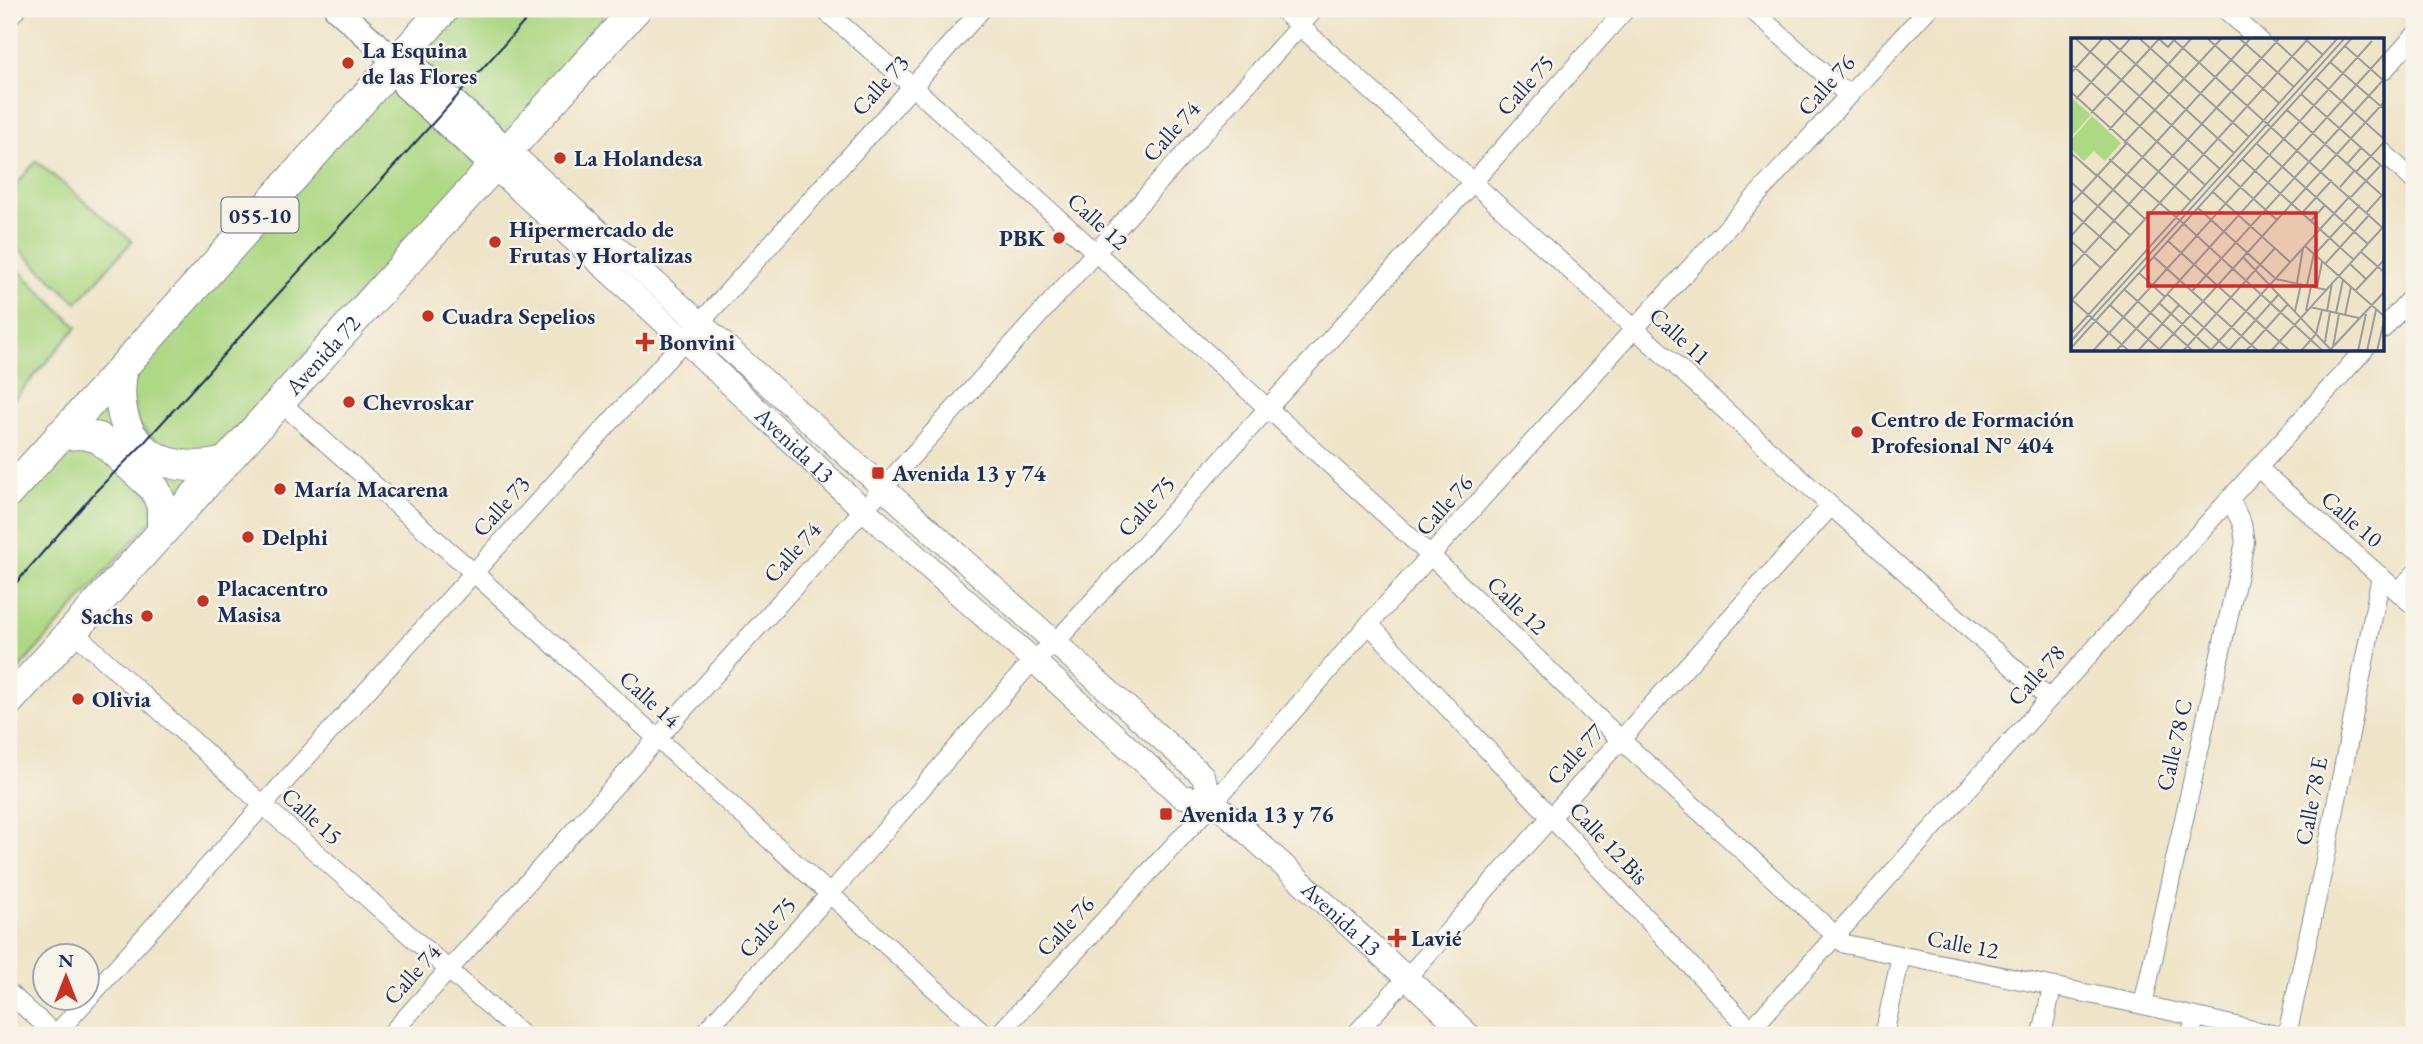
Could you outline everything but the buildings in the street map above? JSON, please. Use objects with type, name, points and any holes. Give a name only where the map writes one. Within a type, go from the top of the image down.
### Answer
[{"type":"highway","name":"055-10","points":[[9,492],[124,368],[444,9]]},
{"type":"highway","points":[[607,40],[613,9]]},
{"type":"highway","name":"Avenida 72","points":[[9,701],[636,9]]},
{"type":"highway","points":[[124,368],[119,390],[121,413],[131,434],[141,446],[159,459],[180,467],[202,468],[225,462]]},
{"type":"highway","points":[[60,435],[83,434],[99,438],[156,489],[162,506],[162,532]]},
{"type":"main road","name":"Avenida 13","points":[[337,9],[396,62],[405,86],[500,158]]},
{"type":"street","points":[[9,17],[17,9]]},
{"type":"street","name":"Calle 12","points":[[824,9],[1431,556],[1621,740],[1845,944],[2143,1004],[2193,1026],[2276,1035]]},
{"type":"street","name":"Calle 73","points":[[55,1035],[982,9]]},
{"type":"street","name":"Calle 11","points":[[1281,9],[2048,698]]},
{"type":"street","name":"Calle 74","points":[[390,1035],[1315,9]]},
{"type":"street","name":"Calle 75","points":[[702,1035],[830,894],[1033,660],[1054,644],[1473,182],[1626,9]]},
{"type":"street","points":[[1751,9],[1849,96]]},
{"type":"street","name":"Calle 76","points":[[998,1035],[1214,802],[1369,624],[1635,328],[1928,9]]},
{"type":"street","points":[[2225,9],[2257,38]]},
{"type":"street","points":[[2384,70],[2414,36]]},
{"type":"street","points":[[2384,153],[2414,181]]},
{"type":"street","name":"Avenida 13","points":[[500,158],[700,323],[1202,775],[1214,802],[1469,1035]]},
{"type":"street","name":"Avenida 13","points":[[500,158],[684,340],[864,509],[1181,796],[1214,802]]},
{"type":"street","points":[[2384,328],[2414,294]]},
{"type":"street","name":"Calle 78","points":[[1751,1033],[2048,698],[2362,352]]},
{"type":"street","name":"Calle 14","points":[[280,402],[474,573],[986,1035]]},
{"type":"street","name":"Calle 10","points":[[2258,468],[2414,606]]},
{"type":"street","name":"Calle 78 C","points":[[2143,1004],[2245,542],[2242,524],[2230,499]]},
{"type":"street","name":"Calle 77","points":[[1355,1035],[1832,506]]},
{"type":"street","points":[[2399,591],[2414,575]]},
{"type":"street","name":"Calle 78 E","points":[[2287,1035],[2381,576]]},
{"type":"street","name":"Calle 12 Bis","points":[[1369,624],[1751,1033]]},
{"type":"street","name":"Calle 15","points":[[73,631],[264,806],[522,1035]]},
{"type":"street","points":[[1884,1035],[1901,956]]},
{"type":"street","points":[[2042,1035],[2052,986]]},
{"type":"street","points":[[9,993],[55,1035]]},
{"type":"green space","points":[[456,9],[604,9],[604,12],[598,31],[504,137],[413,55]]},
{"type":"green space","points":[[389,82],[480,163],[222,445],[209,453],[191,458],[140,434],[131,391],[139,370]]},
{"type":"green space","points":[[36,161],[132,241],[77,303],[9,240],[9,193]]},
{"type":"green space","points":[[9,261],[77,327],[9,405]]},
{"type":"green space","points":[[112,400],[194,476],[170,503],[87,428]]},
{"type":"green space","points":[[89,442],[152,497],[153,519],[9,680],[9,514],[70,447]]},
{"type":"tram line","points":[[9,591],[98,489],[141,446],[536,9]]},
{"type":"place","name":"La Esquina de las Flores","points":[[348,63]]},
{"type":"place","name":"La Holandesa","points":[[560,158]]},
{"type":"place","name":"PBK","points":[[1059,238]]},
{"type":"place","name":"Hipermercado de Frutas y Hortalizas","points":[[495,242]]},
{"type":"place","name":"Cuadra Sepelios","points":[[428,316]]},
{"type":"place","name":"Bonvini","points":[[645,342]]},
{"type":"place","name":"Chevroskar","points":[[349,402]]},
{"type":"place","name":"Centro de Formación Profesional N° 404","points":[[1857,432]]},
{"type":"place","name":"Avenida 13 y 74","points":[[878,473]]},
{"type":"place","name":"María Macarena","points":[[280,489]]},
{"type":"place","name":"Delphi","points":[[248,537]]},
{"type":"place","name":"Placacentro Masisa","points":[[203,601]]},
{"type":"place","name":"Sachs","points":[[147,616]]},
{"type":"place","name":"Olivia","points":[[78,699]]},
{"type":"place","name":"Avenida 13 y 76","points":[[1166,814]]},
{"type":"place","name":"Lavié","points":[[1397,938]]}]
